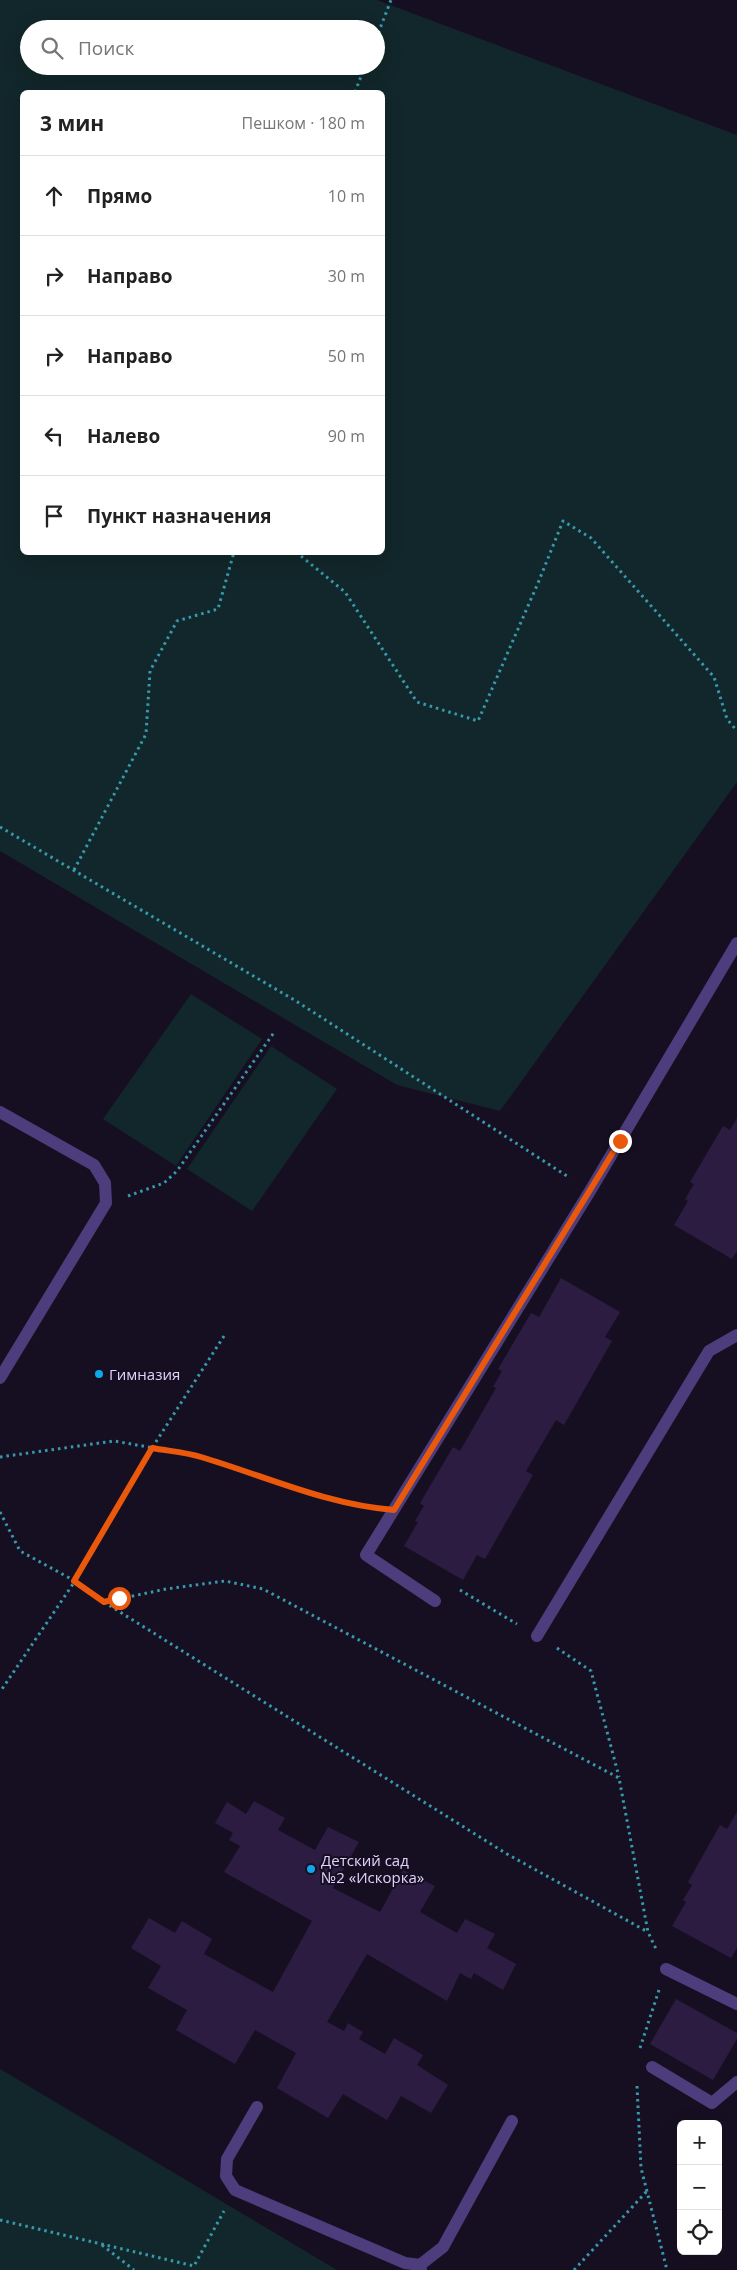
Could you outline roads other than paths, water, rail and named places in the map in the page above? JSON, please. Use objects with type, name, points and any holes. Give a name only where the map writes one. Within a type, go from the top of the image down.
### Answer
[{"type":"lane","points":[[435,1601],[366,1555],[590,1191],[737,943]]},
{"type":"lane","points":[[0,1112],[94,1165],[105,1183],[106,1203],[0,1378]]},
{"type":"lane","points":[[537,1636],[709,1351],[737,1335]]},
{"type":"lane","points":[[666,1969],[737,2004]]},
{"type":"lane","points":[[652,2067],[712,2102],[737,2082]]},
{"type":"lane","points":[[257,2107],[227,2158],[226,2176],[235,2190],[405,2263],[420,2267],[443,2247],[512,2121]]},
{"type":"place","name":"Гимназия","points":[[99,1374]]},
{"type":"place","name":"Детcкий сад №2 «Искорка»","points":[[311,1869]]}]
